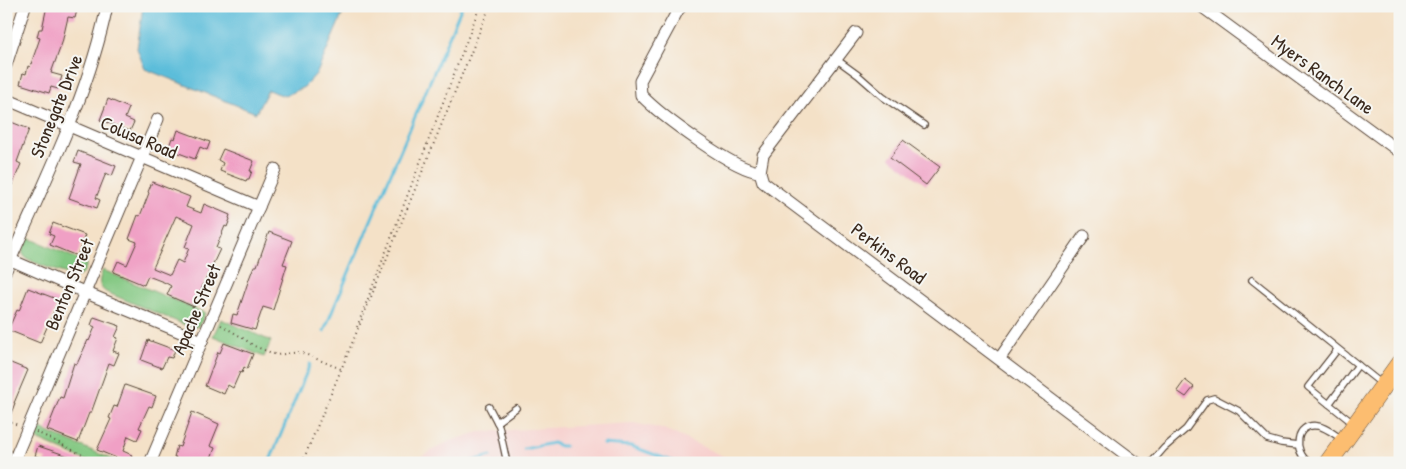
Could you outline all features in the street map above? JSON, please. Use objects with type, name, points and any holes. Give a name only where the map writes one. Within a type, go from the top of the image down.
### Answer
[{"type":"main road","points":[[1328,463],[1400,363]]},
{"type":"street","points":[[6,65],[25,6]]},
{"type":"street","name":"Stonegate Drive","points":[[9,265],[89,75],[100,38],[106,6]]},
{"type":"street","name":"Myers Ranch Lane","points":[[1201,6],[1400,152]]},
{"type":"street","points":[[679,8],[640,81],[641,95],[654,108],[724,157],[751,171],[760,172],[763,155],[856,32]]},
{"type":"street","name":"Colusa Road","points":[[6,99],[259,207]]},
{"type":"street","name":"Benton Street","points":[[13,463],[158,119]]},
{"type":"street","name":"Apache Street","points":[[150,463],[275,169]]},
{"type":"street","name":"Perkins Road","points":[[760,172],[763,182],[1000,358],[1137,463]]},
{"type":"street","points":[[1000,358],[1084,236]]},
{"type":"street","points":[[9,265],[84,292],[202,341]]},
{"type":"lane","points":[[836,59],[883,97],[924,125]]},
{"type":"lane","points":[[1252,280],[1383,386]]},
{"type":"lane","points":[[1337,350],[1308,387],[1355,425]]},
{"type":"lane","points":[[1329,404],[1358,365]]},
{"type":"lane","points":[[1151,463],[1164,448],[1186,429],[1206,400],[1210,398],[1214,398],[1239,412],[1267,439],[1298,445]]},
{"type":"lane","points":[[489,407],[497,422],[507,463]]},
{"type":"lane","points":[[497,422],[516,408]]},
{"type":"lane","points":[[1310,463],[1300,452],[1298,445],[1298,439],[1304,429],[1311,425],[1320,426],[1344,440]]},
{"type":"path","points":[[341,369],[480,6]]},
{"type":"path","points":[[302,463],[490,6]]},
{"type":"path","points":[[210,320],[236,332],[254,346],[277,355],[300,352],[341,369]]},
{"type":"path","points":[[6,420],[18,424]]},
{"type":"path","points":[[35,432],[102,463]]},
{"type":"shaded area","points":[[633,423],[664,429],[738,463],[409,463],[450,441],[479,432]]},
{"type":"green space","points":[[29,238],[87,263],[85,269],[81,275],[75,276],[41,265],[27,258],[24,256],[23,251]]},
{"type":"green space","points":[[103,270],[205,313],[202,321],[197,327],[185,325],[106,292],[101,287],[100,282]]},
{"type":"green space","points":[[221,319],[271,341],[264,357],[213,336]]},
{"type":"green space","points":[[36,427],[121,463],[91,463],[32,437]]},
{"type":"water","points":[[143,6],[346,6],[317,73],[304,87],[285,96],[268,90],[256,113],[145,69],[137,49]]},
{"type":"building","points":[[47,6],[78,6],[75,18],[68,17],[62,43],[51,73],[62,76],[58,89],[51,87],[49,93],[20,84],[23,73],[26,74],[28,66],[30,67],[40,38],[37,37],[39,29],[42,29]]},
{"type":"building","points":[[108,99],[129,108],[125,118],[134,122],[130,131],[100,120]]},
{"type":"building","points":[[6,120],[29,129],[17,162],[21,164],[7,198],[6,170],[10,160],[6,159]]},
{"type":"building","points":[[178,130],[210,142],[207,150],[200,147],[195,159],[168,149],[172,138],[175,139]]},
{"type":"building","points":[[903,140],[940,167],[926,185],[890,158]]},
{"type":"building","points":[[223,149],[254,161],[249,179],[246,181],[220,171],[223,163],[218,160]]},
{"type":"building","points":[[78,151],[116,166],[112,176],[106,173],[96,198],[100,200],[97,208],[69,198],[81,164],[74,162]]},
{"type":"building","points":[[152,182],[190,197],[186,207],[201,213],[204,204],[230,215],[227,227],[225,226],[216,248],[220,249],[194,307],[167,295],[171,286],[166,283],[148,276],[144,285],[113,272],[118,261],[127,265],[137,242],[129,239],[138,215],[140,216]],"holes":[[[176,216],[194,224],[185,247],[189,248],[183,263],[177,260],[170,275],[153,268]]]},
{"type":"building","points":[[53,223],[85,235],[77,256],[50,245],[54,236],[49,234]]},
{"type":"building","points":[[269,232],[292,241],[283,264],[287,265],[273,310],[263,307],[255,330],[231,323],[233,314],[237,315],[254,266],[257,266]]},
{"type":"building","points":[[28,288],[59,300],[40,343],[8,330],[17,310],[19,311]]},
{"type":"building","points":[[94,317],[120,326],[115,337],[118,338],[113,351],[119,353],[114,365],[109,363],[91,413],[89,413],[78,442],[47,430],[60,397],[63,398],[74,363],[77,364],[95,327],[91,325]]},
{"type":"building","points":[[148,340],[175,350],[172,358],[167,357],[162,368],[141,360]]},
{"type":"building","points":[[224,343],[253,354],[247,369],[244,367],[233,388],[228,385],[224,394],[205,386],[218,352],[220,353]]},
{"type":"building","points":[[6,361],[28,370],[7,424]]},
{"type":"building","points":[[1185,380],[1194,387],[1186,397],[1177,391]]},
{"type":"building","points":[[125,385],[156,396],[152,407],[149,406],[139,428],[142,429],[137,440],[128,436],[123,451],[132,455],[129,463],[97,450],[111,419],[109,418],[114,406],[117,407]]},
{"type":"building","points":[[192,412],[219,424],[210,446],[215,448],[209,463],[174,463],[177,446],[180,447]]},
{"type":"building","points":[[38,446],[83,461],[83,463],[44,463],[46,459],[35,456]]},
{"type":"waterway","points":[[324,331],[462,6]]},
{"type":"waterway","points":[[269,463],[310,364]]},
{"type":"waterway","points":[[524,449],[553,443],[565,446]]},
{"type":"waterway","points":[[603,444],[631,446],[677,463]]},
{"type":"waterway","points":[[465,463],[491,456]]}]
